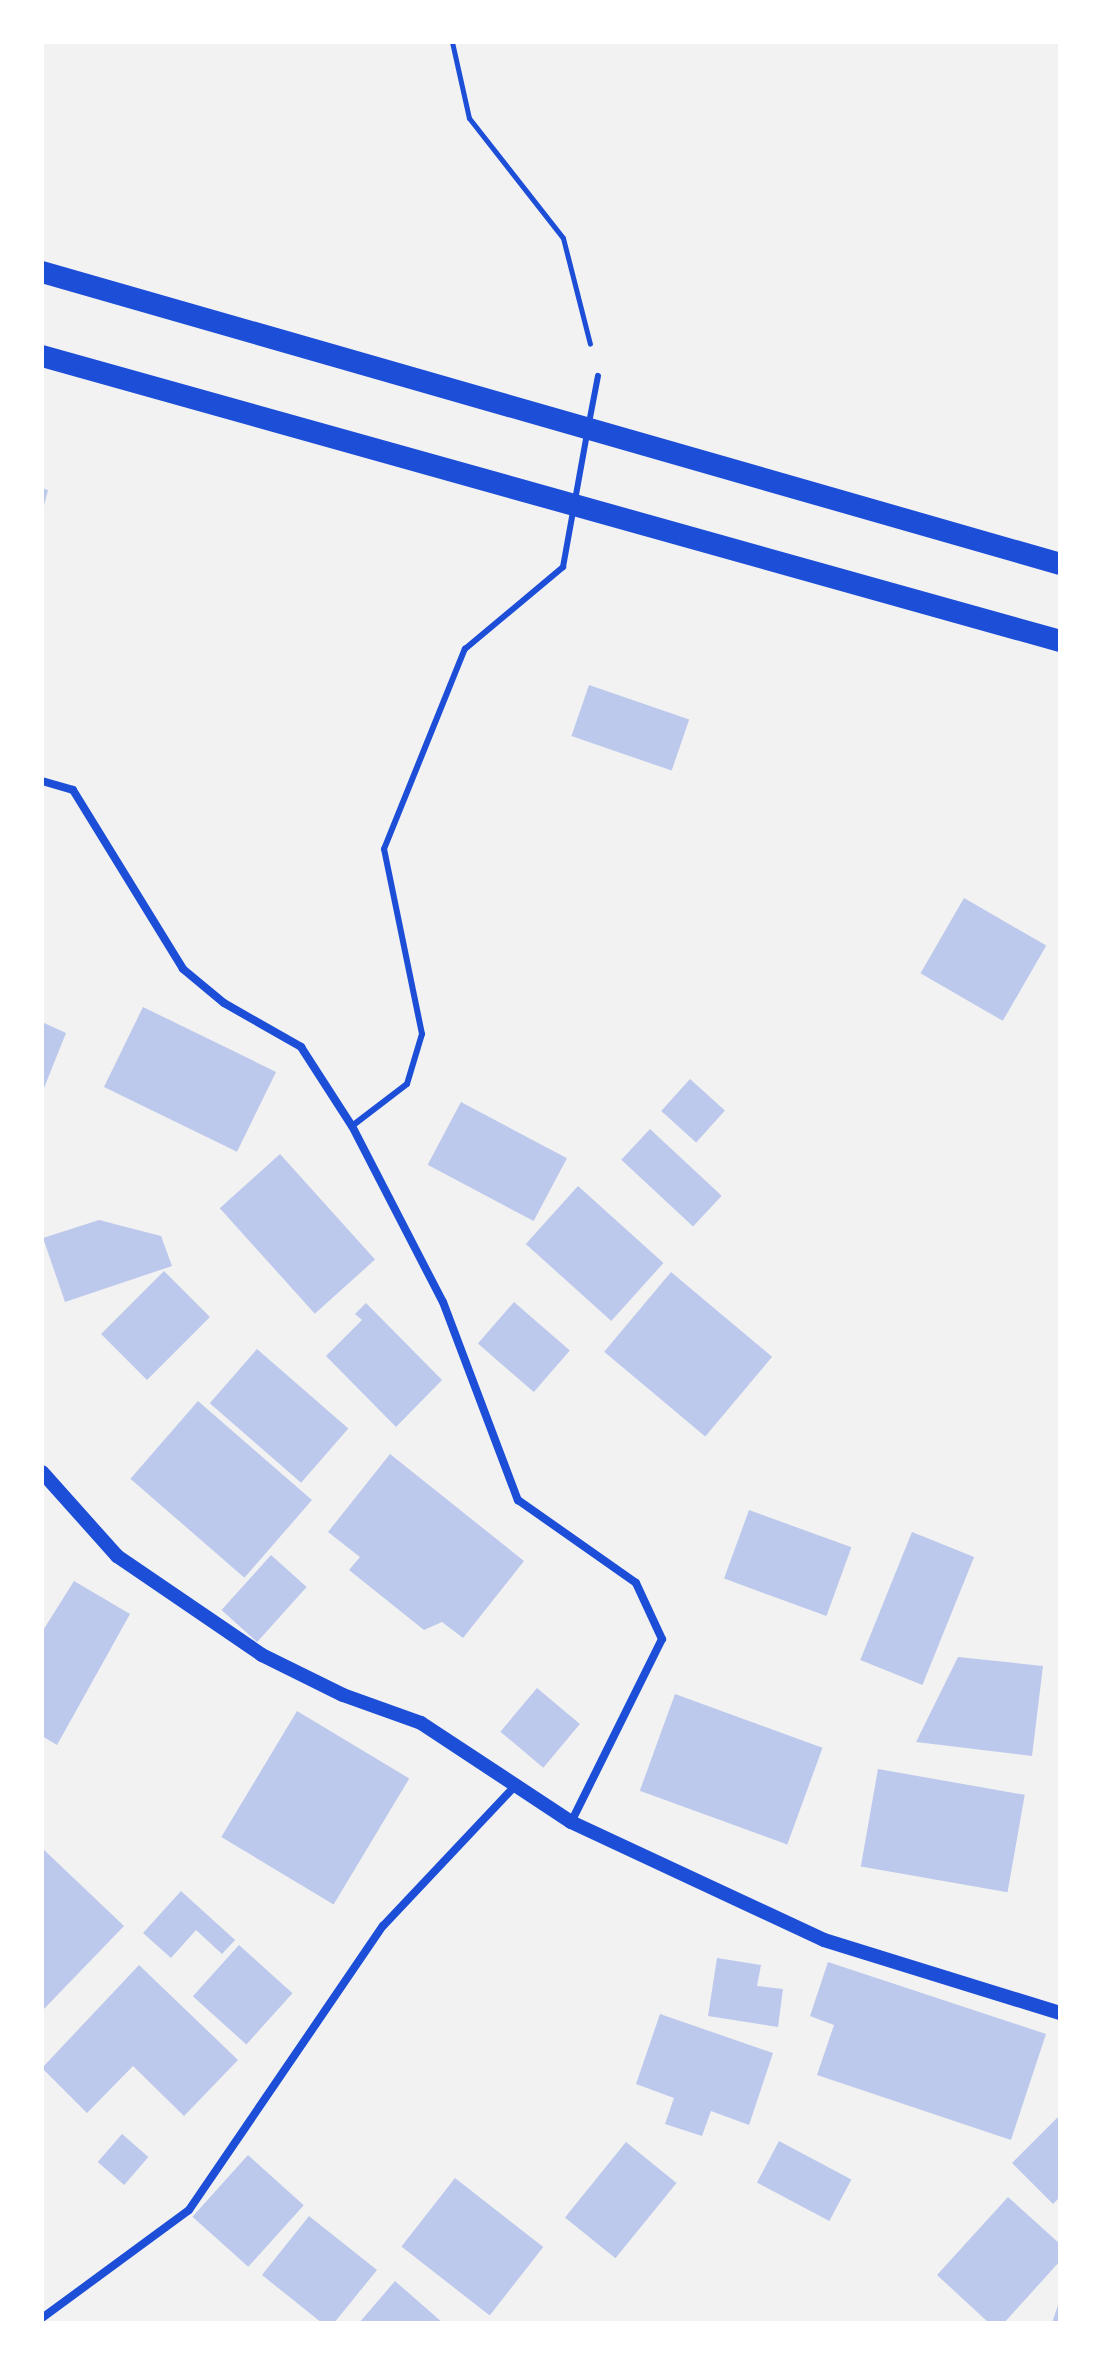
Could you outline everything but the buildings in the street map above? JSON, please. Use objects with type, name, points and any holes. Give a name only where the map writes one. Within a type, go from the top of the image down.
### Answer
[{"type":"highway","points":[[42,272],[1060,564]]},
{"type":"highway","points":[[42,356],[1060,641]]},
{"type":"street","points":[[42,781],[73,790],[183,969],[224,1003],[301,1047],[352,1126],[443,1302],[518,1500],[636,1583],[662,1639],[571,1822]]},
{"type":"street","points":[[42,1472],[117,1556],[262,1655],[343,1695],[421,1723],[571,1822],[824,1940],[1060,2013]]},
{"type":"street","points":[[42,2318],[189,2210],[383,1926],[516,1785]]},
{"type":"lane","points":[[352,1126],[407,1084],[422,1034],[384,849],[465,649],[563,567],[598,376]]},
{"type":"path","points":[[452,42],[469,118],[563,238],[598,376]]}]
